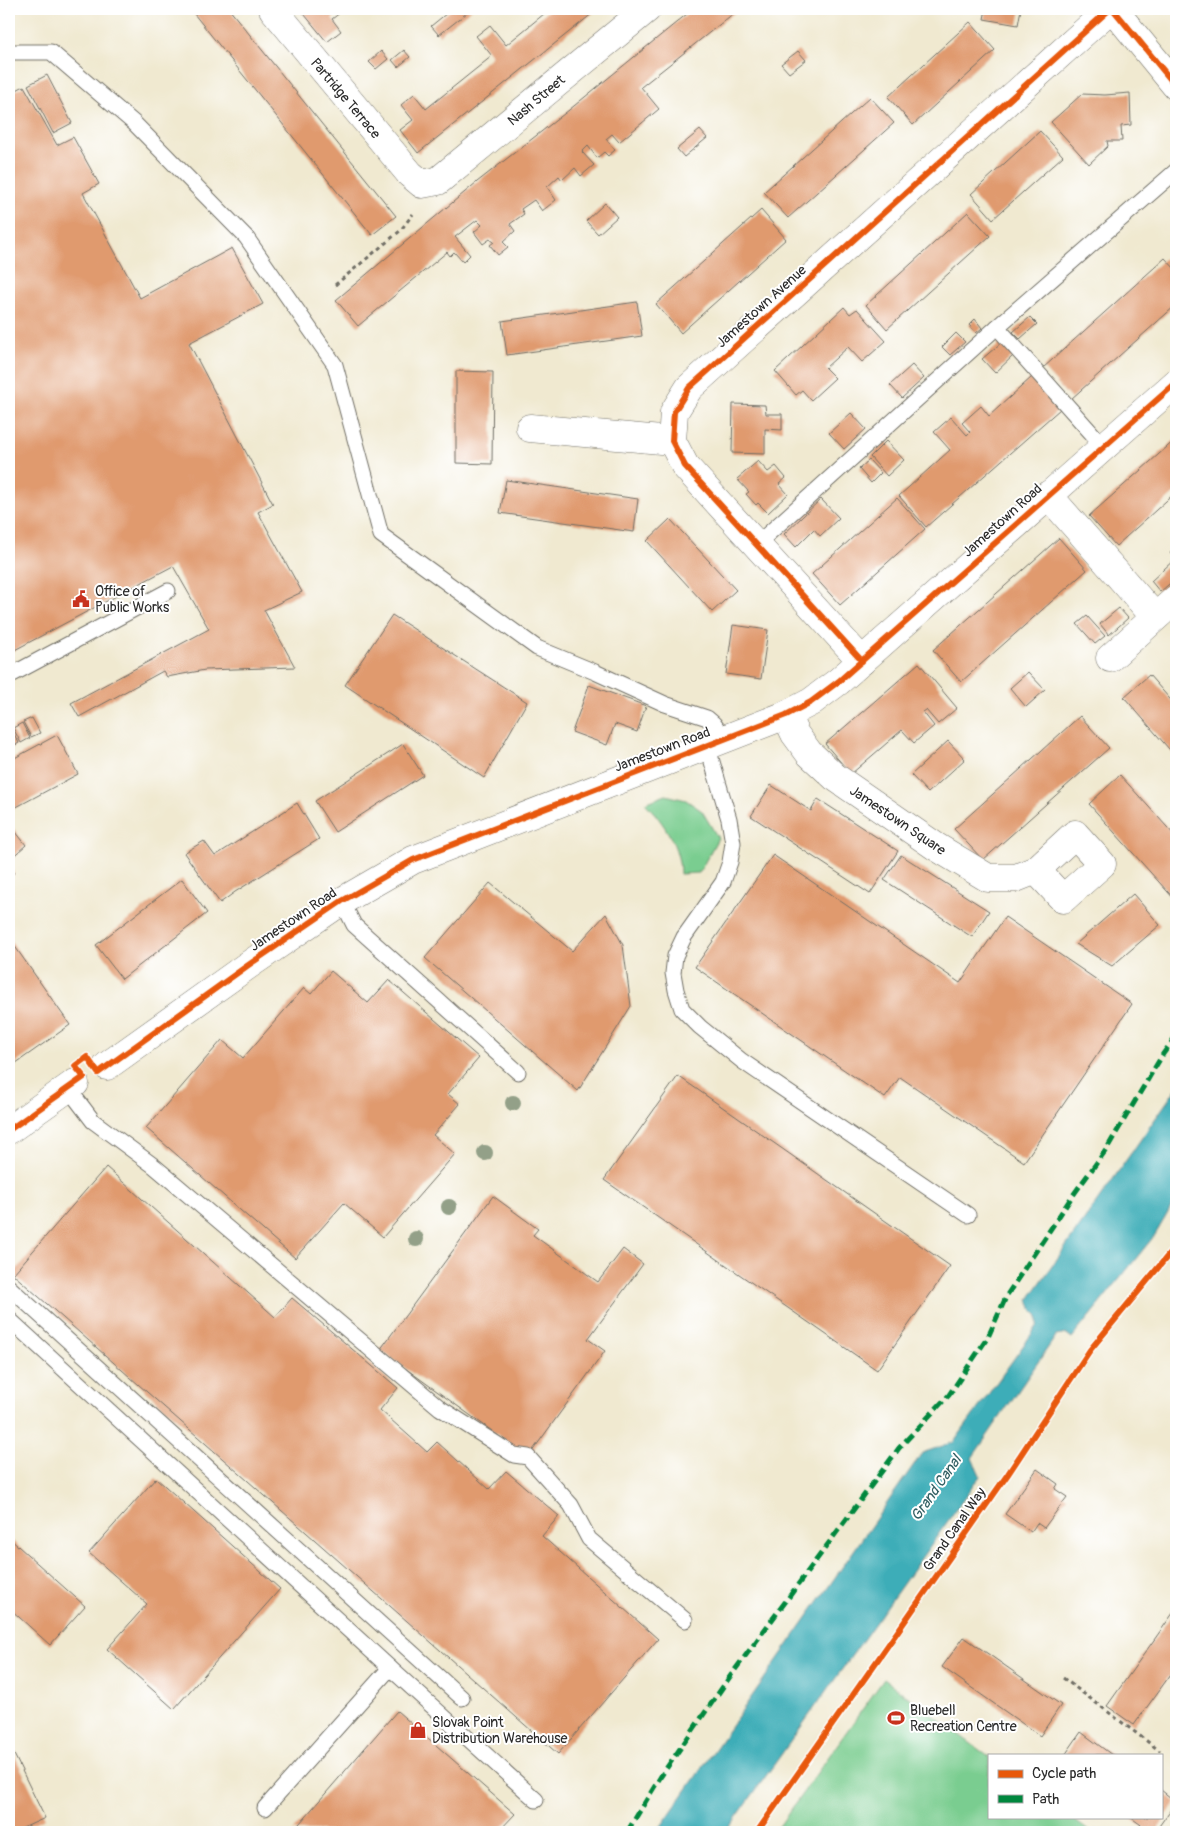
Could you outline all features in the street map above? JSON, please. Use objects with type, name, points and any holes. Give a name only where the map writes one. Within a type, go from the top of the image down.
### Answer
[{"type":"street","name":"Partridge Terrace","points":[[273,9],[410,174],[422,184]]},
{"type":"street","name":"Nash Street","points":[[422,184],[438,181],[647,9]]},
{"type":"street","points":[[1111,9],[1176,86]]},
{"type":"street","name":"Jamestown Avenue","points":[[672,441],[674,412],[689,388],[1111,9]]},
{"type":"street","name":"Jamestown Road","points":[[107,1066],[246,966],[342,901],[413,860],[786,714],[811,702],[840,681],[1176,383]]},
{"type":"street","points":[[530,428],[672,441],[685,466],[862,661]]},
{"type":"street","points":[[1048,495],[1155,617]]},
{"type":"street","points":[[1110,658],[1176,599]]},
{"type":"street","name":"Jamestown Square","points":[[786,714],[795,734],[809,753],[835,777],[935,846],[988,878],[1016,878],[1036,870]]},
{"type":"street","points":[[9,1130],[71,1086]]},
{"type":"lane","points":[[9,52],[51,52],[134,123],[246,237],[335,365],[381,535],[537,648],[665,704],[707,718],[714,724],[732,844],[730,862],[723,882],[684,937],[675,956],[673,972],[682,1009],[700,1027],[742,1061],[968,1215]]},
{"type":"lane","points":[[757,544],[997,327],[1176,171]]},
{"type":"lane","points":[[997,327],[1104,447]]},
{"type":"lane","points":[[9,676],[168,591]]},
{"type":"lane","points":[[342,901],[354,925],[518,1072]]},
{"type":"lane","points":[[71,1086],[94,1120],[154,1166],[440,1408],[514,1455],[528,1457],[570,1505],[589,1539],[685,1620]]},
{"type":"lane","points":[[9,1287],[462,1698]]},
{"type":"lane","points":[[9,1319],[536,1800]]},
{"type":"lane","points":[[265,1808],[390,1668]]},
{"type":"path","points":[[335,285],[400,231],[413,214]]},
{"type":"path","points":[[1063,1678],[1160,1751]]},
{"type":"green space","points":[[666,795],[686,800],[702,811],[718,838],[699,873],[680,874],[677,854],[670,836],[645,803]]},
{"type":"green space","name":"Bluebell Recreation Centre","points":[[884,1679],[988,1756],[988,1818],[1071,1818],[1090,1832],[775,1832]]},
{"type":"water","name":"Grand Canal","points":[[1176,1089],[1176,1199],[1155,1235],[1072,1338],[1067,1334],[1056,1336],[972,1458],[980,1476],[726,1832],[657,1832],[922,1453],[954,1442],[1038,1325],[1038,1316],[1033,1311],[1029,1299]]},
{"type":"building","points":[[190,9],[229,9],[396,216],[372,235]]},
{"type":"building","points":[[300,9],[345,9],[332,19],[341,31],[327,42]]},
{"type":"building","points":[[452,9],[472,9],[439,35],[431,26]]},
{"type":"building","points":[[550,9],[598,9],[418,153],[400,130],[413,120],[401,105],[414,94],[426,109],[492,56],[476,36],[490,25],[506,45]]},
{"type":"building","points":[[693,9],[739,9],[641,87],[659,109],[619,142],[612,134],[606,139],[615,150],[608,156],[604,152],[597,158],[588,146],[582,152],[594,165],[581,176],[575,168],[562,180],[559,176],[547,187],[556,200],[542,211],[534,200],[521,209],[524,214],[510,224],[515,231],[503,242],[508,247],[498,255],[490,245],[494,242],[490,239],[483,244],[474,232],[482,225],[477,220],[455,237],[470,255],[463,262],[454,252],[450,256],[447,252],[358,326],[336,300],[477,182]]},
{"type":"building","points":[[986,9],[1021,9],[1018,25],[984,19]]},
{"type":"building","points":[[970,22],[995,50],[913,125],[888,97]]},
{"type":"building","points":[[404,50],[410,57],[398,67],[392,60]]},
{"type":"building","points":[[381,51],[388,59],[376,69],[369,62]]},
{"type":"building","points":[[798,51],[806,60],[789,73],[781,64]]},
{"type":"building","points":[[47,75],[72,123],[53,133],[28,85]]},
{"type":"building","points":[[24,86],[57,145],[73,137],[99,184],[83,193],[140,298],[232,248],[263,304],[189,343],[273,504],[258,512],[302,592],[264,610],[295,667],[205,670],[167,677],[163,671],[79,717],[71,703],[209,629],[173,566],[9,653],[9,94]]},
{"type":"building","points":[[1130,93],[1131,125],[1121,126],[1122,141],[1107,141],[1108,146],[1089,164],[1051,122],[1082,94]]},
{"type":"building","points":[[870,97],[894,123],[788,218],[764,192]]},
{"type":"building","points":[[700,130],[707,138],[684,157],[677,149]]},
{"type":"building","points":[[1040,131],[1063,156],[993,219],[971,194]]},
{"type":"building","points":[[605,203],[617,217],[598,234],[586,221]]},
{"type":"building","points":[[761,210],[786,239],[681,333],[656,304]]},
{"type":"building","points":[[968,212],[990,236],[887,329],[866,305]]},
{"type":"building","points":[[1165,258],[1176,270],[1176,305],[1071,399],[1043,368]]},
{"type":"building","points":[[637,302],[642,336],[507,355],[502,321]]},
{"type":"building","points":[[844,307],[850,314],[857,309],[886,341],[862,362],[848,347],[825,368],[835,378],[811,400],[802,390],[796,395],[775,371]]},
{"type":"building","points":[[1030,317],[1037,324],[1020,339],[1013,332]]},
{"type":"building","points":[[975,319],[982,328],[976,333],[969,325]]},
{"type":"building","points":[[956,333],[965,342],[950,355],[942,347]]},
{"type":"building","points":[[1002,342],[1014,355],[995,373],[982,359]]},
{"type":"building","points":[[912,365],[924,378],[902,398],[890,385]]},
{"type":"building","points":[[456,371],[493,372],[492,464],[456,463]]},
{"type":"building","points":[[1032,377],[1060,409],[926,527],[899,496],[950,450],[934,432],[951,417],[967,435],[970,432],[962,423],[981,406],[989,416]]},
{"type":"building","points":[[733,404],[765,405],[766,414],[782,414],[782,430],[765,429],[765,454],[732,453]]},
{"type":"building","points":[[851,413],[866,429],[844,449],[829,433]]},
{"type":"building","points":[[1176,439],[1176,492],[1116,546],[1089,516]]},
{"type":"building","points":[[886,441],[904,460],[887,476],[870,457]]},
{"type":"building","points":[[869,460],[881,473],[871,483],[859,469]]},
{"type":"building","points":[[758,461],[768,472],[776,466],[786,478],[779,484],[788,494],[768,513],[758,503],[756,505],[746,494],[749,492],[737,479]]},
{"type":"building","points":[[506,480],[638,499],[634,532],[500,513]]},
{"type":"building","points":[[897,498],[925,529],[840,605],[812,574]]},
{"type":"building","points":[[821,499],[839,518],[820,536],[814,529],[796,547],[784,534]]},
{"type":"building","points":[[670,519],[736,590],[712,612],[647,541]]},
{"type":"building","points":[[1059,538],[1087,570],[961,682],[933,650]]},
{"type":"building","points":[[1176,547],[1176,578],[1160,592],[1151,581],[1175,559],[1170,553]]},
{"type":"building","points":[[1119,608],[1128,618],[1109,635],[1100,624]]},
{"type":"building","points":[[392,615],[527,702],[484,778],[345,685]]},
{"type":"building","points":[[1087,616],[1105,636],[1095,644],[1077,624]]},
{"type":"building","points":[[733,625],[768,630],[761,679],[726,674]]},
{"type":"building","points":[[919,663],[957,708],[938,724],[926,710],[923,712],[934,726],[914,743],[902,730],[851,774],[825,744]]},
{"type":"building","points":[[1028,672],[1045,690],[1026,707],[1010,688]]},
{"type":"building","points":[[1149,675],[1176,706],[1176,757],[1124,697]]},
{"type":"building","points":[[589,685],[646,706],[637,732],[615,724],[607,745],[572,732]]},
{"type":"building","points":[[1080,716],[1109,748],[983,860],[954,829]]},
{"type":"building","points":[[32,718],[40,733],[31,737],[23,722]]},
{"type":"building","points":[[22,723],[30,738],[21,743],[13,728]]},
{"type":"building","points":[[11,729],[19,743],[10,748],[9,730]]},
{"type":"building","points":[[57,735],[78,774],[9,811],[9,761]]},
{"type":"building","points":[[948,741],[965,759],[928,793],[911,775]]},
{"type":"building","points":[[403,744],[423,775],[335,832],[315,801]]},
{"type":"building","points":[[1120,775],[1176,837],[1176,901],[1089,804]]},
{"type":"building","points":[[771,785],[811,811],[818,799],[898,851],[870,894],[751,816]]},
{"type":"building","points":[[297,803],[319,839],[220,903],[184,853],[204,841],[215,856]]},
{"type":"building","points":[[9,823],[26,845],[9,860]]},
{"type":"building","points":[[773,855],[960,983],[1005,917],[1132,1004],[1024,1162],[900,1077],[885,1098],[695,967]]},
{"type":"building","points":[[901,855],[989,911],[972,937],[884,880]]},
{"type":"building","points":[[9,867],[14,873],[9,877]]},
{"type":"building","points":[[182,879],[207,913],[122,979],[96,945]]},
{"type":"building","points":[[490,883],[572,951],[606,914],[623,945],[631,1006],[578,1091],[425,958]]},
{"type":"building","points":[[1133,894],[1160,925],[1112,966],[1076,944]]},
{"type":"building","points":[[9,938],[70,1025],[9,1068]]},
{"type":"building","points":[[331,971],[368,1003],[389,980],[479,1058],[448,1094],[460,1104],[433,1135],[455,1154],[383,1237],[344,1203],[295,1258],[146,1128],[222,1040],[243,1058],[304,988],[311,994]]},
{"type":"building","points":[[678,1076],[950,1266],[877,1370],[604,1180]]},
{"type":"building","points":[[106,1167],[275,1317],[292,1298],[398,1388],[380,1410],[427,1452],[437,1442],[489,1489],[506,1471],[559,1516],[542,1536],[658,1639],[558,1754],[13,1274]]},
{"type":"building","points":[[493,1196],[538,1229],[533,1235],[598,1282],[623,1249],[643,1264],[588,1339],[605,1351],[528,1457],[380,1350]]},
{"type":"building","points":[[1037,1469],[1058,1484],[1055,1489],[1067,1497],[1044,1528],[1037,1523],[1031,1532],[1005,1514]]},
{"type":"building","points":[[156,1478],[280,1589],[174,1709],[107,1649],[147,1604],[89,1553]]},
{"type":"building","points":[[9,1538],[85,1606],[50,1645],[9,1608]]},
{"type":"building","points":[[1176,1609],[1176,1667],[1134,1725],[1107,1706]]},
{"type":"building","points":[[964,1637],[1061,1705],[1040,1736],[942,1667]]},
{"type":"building","points":[[397,1711],[515,1814],[499,1831],[501,1832],[293,1831]]},
{"type":"building","points":[[1081,1732],[1111,1754],[1066,1754]]},
{"type":"building","points":[[9,1744],[45,1818],[14,1832],[9,1832]]},
{"type":"building","points":[[1162,1791],[1176,1802],[1155,1832],[1151,1832],[1131,1818],[1162,1818]]},
{"type":"marked path","points":[[627,1832],[661,1776],[729,1678],[899,1448],[949,1395],[988,1337],[1007,1295],[1071,1198],[1106,1150],[1163,1054],[1176,1036]]},
{"type":"cycle path","points":[[862,661],[685,466],[672,441],[674,412],[689,388],[1110,9]]},
{"type":"cycle path","points":[[1113,9],[1176,86]]},
{"type":"cycle path","points":[[9,1130],[84,1077],[75,1066],[87,1057],[98,1073],[247,966],[342,901],[413,860],[786,715],[811,702],[839,681],[1176,383]]},
{"type":"cycle path","name":"Grand Canal Way","points":[[757,1832],[1008,1474],[1090,1350],[1176,1246]]},
{"type":"place","name":"Office of Public Works","points":[[81,599]]},
{"type":"place","name":"Bluebell Recreation Centre","points":[[896,1718]]},
{"type":"place","name":"Slovak Point Distribution Warehouse","points":[[418,1730]]}]
